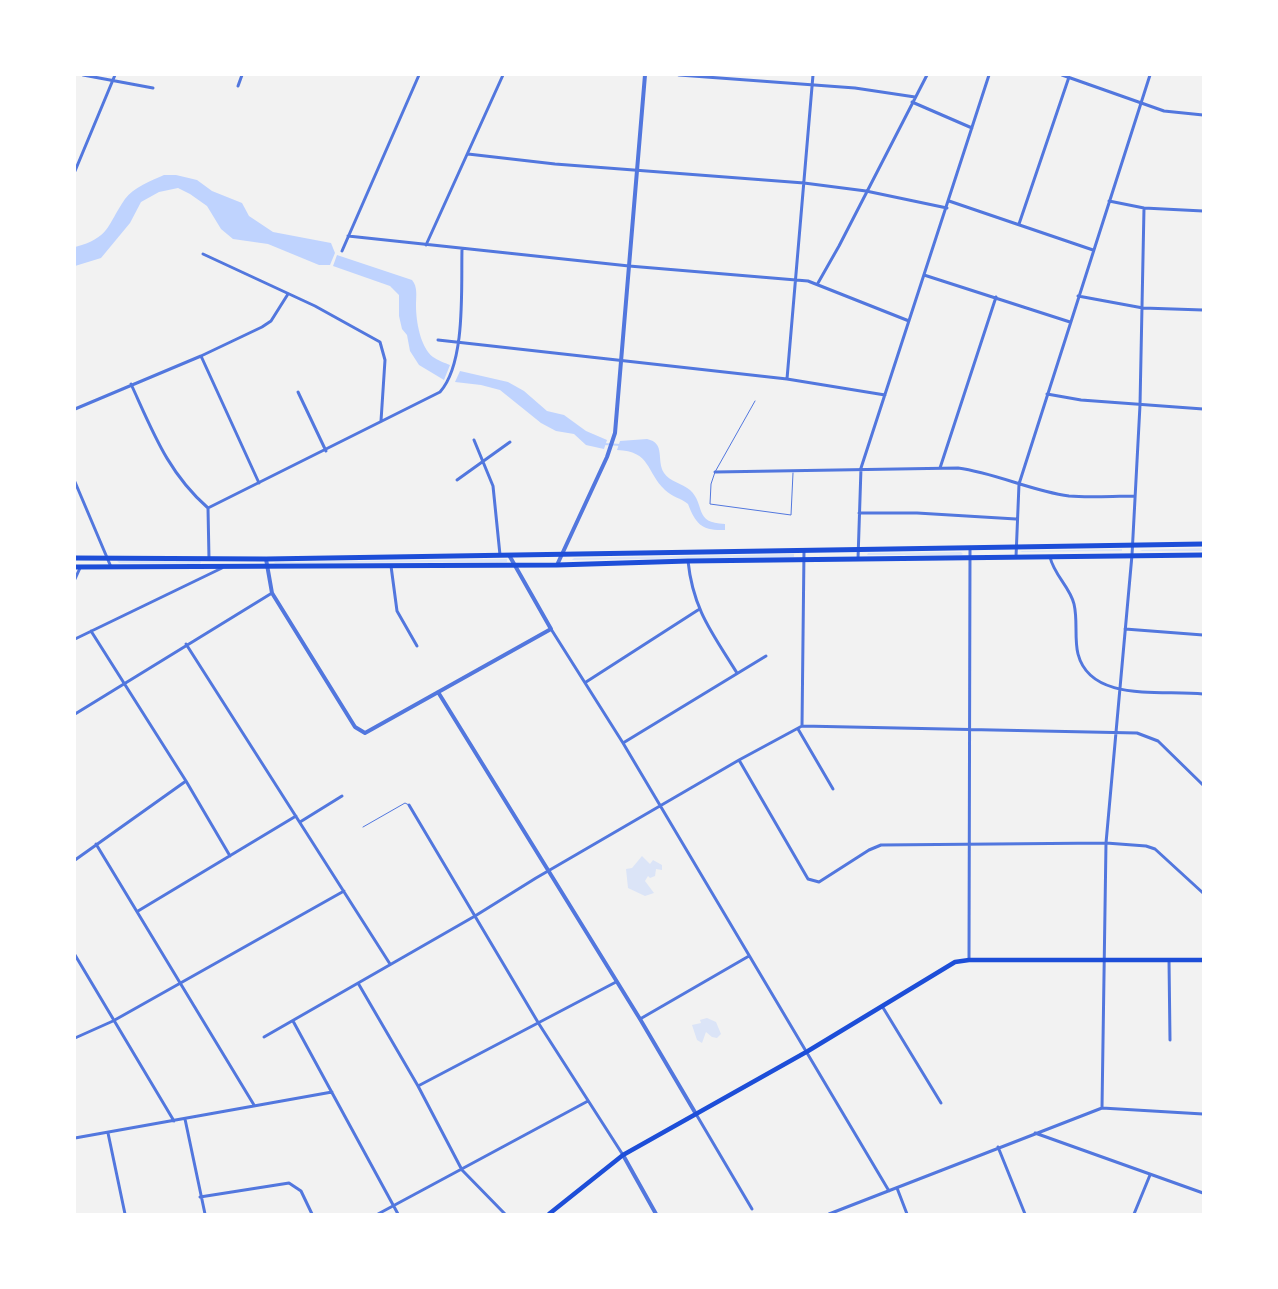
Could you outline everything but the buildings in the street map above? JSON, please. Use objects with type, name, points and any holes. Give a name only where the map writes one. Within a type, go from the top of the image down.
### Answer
[{"type":"main road","points":[[75,558],[209,559],[1203,544]]},
{"type":"main road","points":[[78,567],[514,566],[688,561],[1203,555]]},
{"type":"main road","points":[[549,1214],[623,1155],[808,1051],[949,965],[970,960],[1203,960]]},
{"type":"street","points":[[83,75],[153,88]]},
{"type":"street","points":[[75,171],[115,75]]},
{"type":"street","points":[[238,86],[242,75]]},
{"type":"street","points":[[342,251],[419,75]]},
{"type":"street","points":[[426,245],[503,75]]},
{"type":"street","points":[[557,565],[607,457],[615,433],[645,75]]},
{"type":"street","points":[[679,75],[813,85],[915,97]]},
{"type":"street","points":[[787,379],[814,75]]},
{"type":"street","points":[[818,283],[840,246],[866,191],[927,75]]},
{"type":"street","points":[[858,559],[861,468],[989,75]]},
{"type":"street","points":[[1062,75],[1164,111],[1203,115]]},
{"type":"street","points":[[1016,557],[1016,520],[1019,484],[1150,75]]},
{"type":"street","points":[[1019,224],[1069,77]]},
{"type":"street","points":[[912,102],[972,128]]},
{"type":"street","points":[[468,154],[638,171],[804,183],[866,191],[947,208]]},
{"type":"street","points":[[949,200],[1094,250]]},
{"type":"street","points":[[1109,201],[1144,208],[1203,211]]},
{"type":"street","points":[[1102,1108],[1106,843],[1132,555],[1140,405],[1144,208]]},
{"type":"street","points":[[348,236],[629,266],[796,279],[818,283],[909,321]]},
{"type":"street","points":[[208,508],[326,451],[440,392],[448,382],[455,364],[458,344],[462,249]]},
{"type":"street","points":[[203,254],[315,306],[380,342],[385,360],[381,421]]},
{"type":"street","points":[[924,275],[1070,322]]},
{"type":"street","points":[[75,409],[201,356],[271,321],[288,294]]},
{"type":"street","points":[[1078,296],[1143,308],[1203,310]]},
{"type":"street","points":[[940,468],[996,297]]},
{"type":"street","points":[[438,340],[458,344],[787,379],[885,394]]},
{"type":"street","points":[[201,356],[259,483]]},
{"type":"street","points":[[131,384],[166,461],[189,491],[208,508],[209,559]]},
{"type":"street","points":[[298,392],[326,451]]},
{"type":"street","points":[[1047,394],[1140,405],[1203,409]]},
{"type":"street","points":[[474,440],[484,462],[496,504],[500,555]]},
{"type":"street","points":[[457,480],[510,442]]},
{"type":"street","points":[[715,472],[940,468],[973,470],[1068,496],[1134,496]]},
{"type":"street","points":[[75,482],[111,567]]},
{"type":"street","points":[[859,513],[909,513],[1016,520]]},
{"type":"street","points":[[970,549],[972,729],[970,960]]},
{"type":"street","points":[[802,726],[804,551]]},
{"type":"street","points":[[509,555],[551,629],[586,682],[808,1051],[889,1191]]},
{"type":"street","points":[[1050,557],[1056,574],[1074,604],[1076,645],[1081,662],[1093,679],[1120,687],[1155,693],[1203,694]]},
{"type":"street","points":[[266,558],[272,593],[355,726],[363,733],[378,727],[551,629]]},
{"type":"street","points":[[688,561],[698,610],[737,674]]},
{"type":"street","points":[[391,566],[397,611],[417,646]]},
{"type":"street","points":[[75,579],[78,567]]},
{"type":"street","points":[[75,639],[225,567]]},
{"type":"street","points":[[75,714],[186,644],[272,593]]},
{"type":"street","points":[[586,682],[698,610]]},
{"type":"street","points":[[1126,629],[1203,635]]},
{"type":"street","points":[[91,631],[186,781],[230,856]]},
{"type":"street","points":[[186,644],[390,964]]},
{"type":"street","points":[[623,743],[766,656]]},
{"type":"street","points":[[438,692],[640,1019],[752,1209]]},
{"type":"street","points":[[264,1037],[476,916],[739,760],[802,726],[1137,733],[1158,741],[1203,785]]},
{"type":"street","points":[[798,729],[833,788]]},
{"type":"street","points":[[739,760],[808,879],[819,882],[869,850],[881,845],[970,846],[1106,843],[1146,846],[1155,849],[1203,894]]},
{"type":"street","points":[[75,860],[186,781]]},
{"type":"street","points":[[300,822],[342,796]]},
{"type":"street","points":[[409,805],[539,1024],[623,1155],[656,1214]]},
{"type":"street","points":[[138,911],[296,816]]},
{"type":"street","points":[[96,844],[254,1105]]},
{"type":"street","points":[[75,1038],[113,1021],[181,984],[344,891]]},
{"type":"street","points":[[75,955],[174,1121]]},
{"type":"street","points":[[640,1019],[750,956]]},
{"type":"street","points":[[1169,960],[1170,1040]]},
{"type":"street","points":[[418,1086],[616,982]]},
{"type":"street","points":[[358,983],[418,1086],[462,1170],[505,1214]]},
{"type":"street","points":[[881,1005],[941,1103]]},
{"type":"street","points":[[293,1021],[398,1214]]},
{"type":"street","points":[[75,1138],[332,1092]]},
{"type":"street","points":[[378,1214],[588,1101]]},
{"type":"street","points":[[829,1214],[1102,1108],[1203,1114]]},
{"type":"street","points":[[185,1119],[205,1214]]},
{"type":"street","points":[[108,1133],[125,1214]]},
{"type":"street","points":[[1034,1133],[1203,1193]]},
{"type":"street","points":[[998,1148],[1025,1214]]},
{"type":"street","points":[[1134,1214],[1150,1175]]},
{"type":"street","points":[[200,1197],[289,1183],[301,1191],[312,1214]]},
{"type":"street","points":[[897,1188],[907,1214]]},
{"type":"lane","points":[[755,401],[715,472],[711,484],[711,505],[791,515],[793,472]]},
{"type":"lane","points":[[363,827],[405,803],[409,805]]},
{"type":"shaded area","points":[[1203,548],[1203,551],[1140,550]]},
{"type":"shaded area","points":[[1122,549],[1122,551],[1020,552],[1022,551]]},
{"type":"shaded area","points":[[961,552],[963,554],[961,555],[867,555],[868,553]]},
{"type":"shaded area","points":[[794,554],[794,557],[572,560],[574,558]]},
{"type":"shaded area","points":[[507,559],[507,562],[274,562]]},
{"type":"shaded area","points":[[117,561],[201,562],[200,564],[119,563]]},
{"type":"shaded area","points":[[642,856],[650,864],[653,860],[662,865],[662,870],[656,869],[655,876],[650,878],[648,876],[645,881],[654,893],[645,896],[628,888],[626,869],[632,868]]},
{"type":"shaded area","points":[[707,1018],[716,1022],[721,1034],[717,1038],[712,1037],[706,1032],[702,1043],[697,1040],[692,1025],[701,1023],[700,1020]]},
{"type":"water","points":[[164,175],[176,175],[197,180],[212,191],[242,203],[249,216],[273,232],[331,243],[335,253],[330,265],[319,265],[268,244],[233,239],[221,229],[207,206],[178,188],[159,192],[141,202],[130,223],[101,258],[75,266],[75,247],[101,235],[125,199],[133,191]]},
{"type":"water","points":[[337,255],[412,280],[416,289],[418,326],[425,347],[433,357],[450,365],[444,380],[419,365],[410,351],[407,335],[402,329],[399,316],[399,295],[390,286],[333,266]]},
{"type":"water","points":[[460,371],[508,382],[524,391],[547,411],[564,415],[586,431],[607,440],[604,449],[586,445],[574,434],[556,431],[541,423],[500,390],[481,385],[455,382]]},
{"type":"water","points":[[647,439],[657,444],[659,448],[664,473],[690,490],[695,496],[704,517],[715,523],[725,524],[725,530],[706,528],[701,525],[697,522],[688,504],[665,490],[642,458],[628,451],[617,450],[620,441]]},
{"type":"waterway","points":[[604,444],[621,445]]}]
